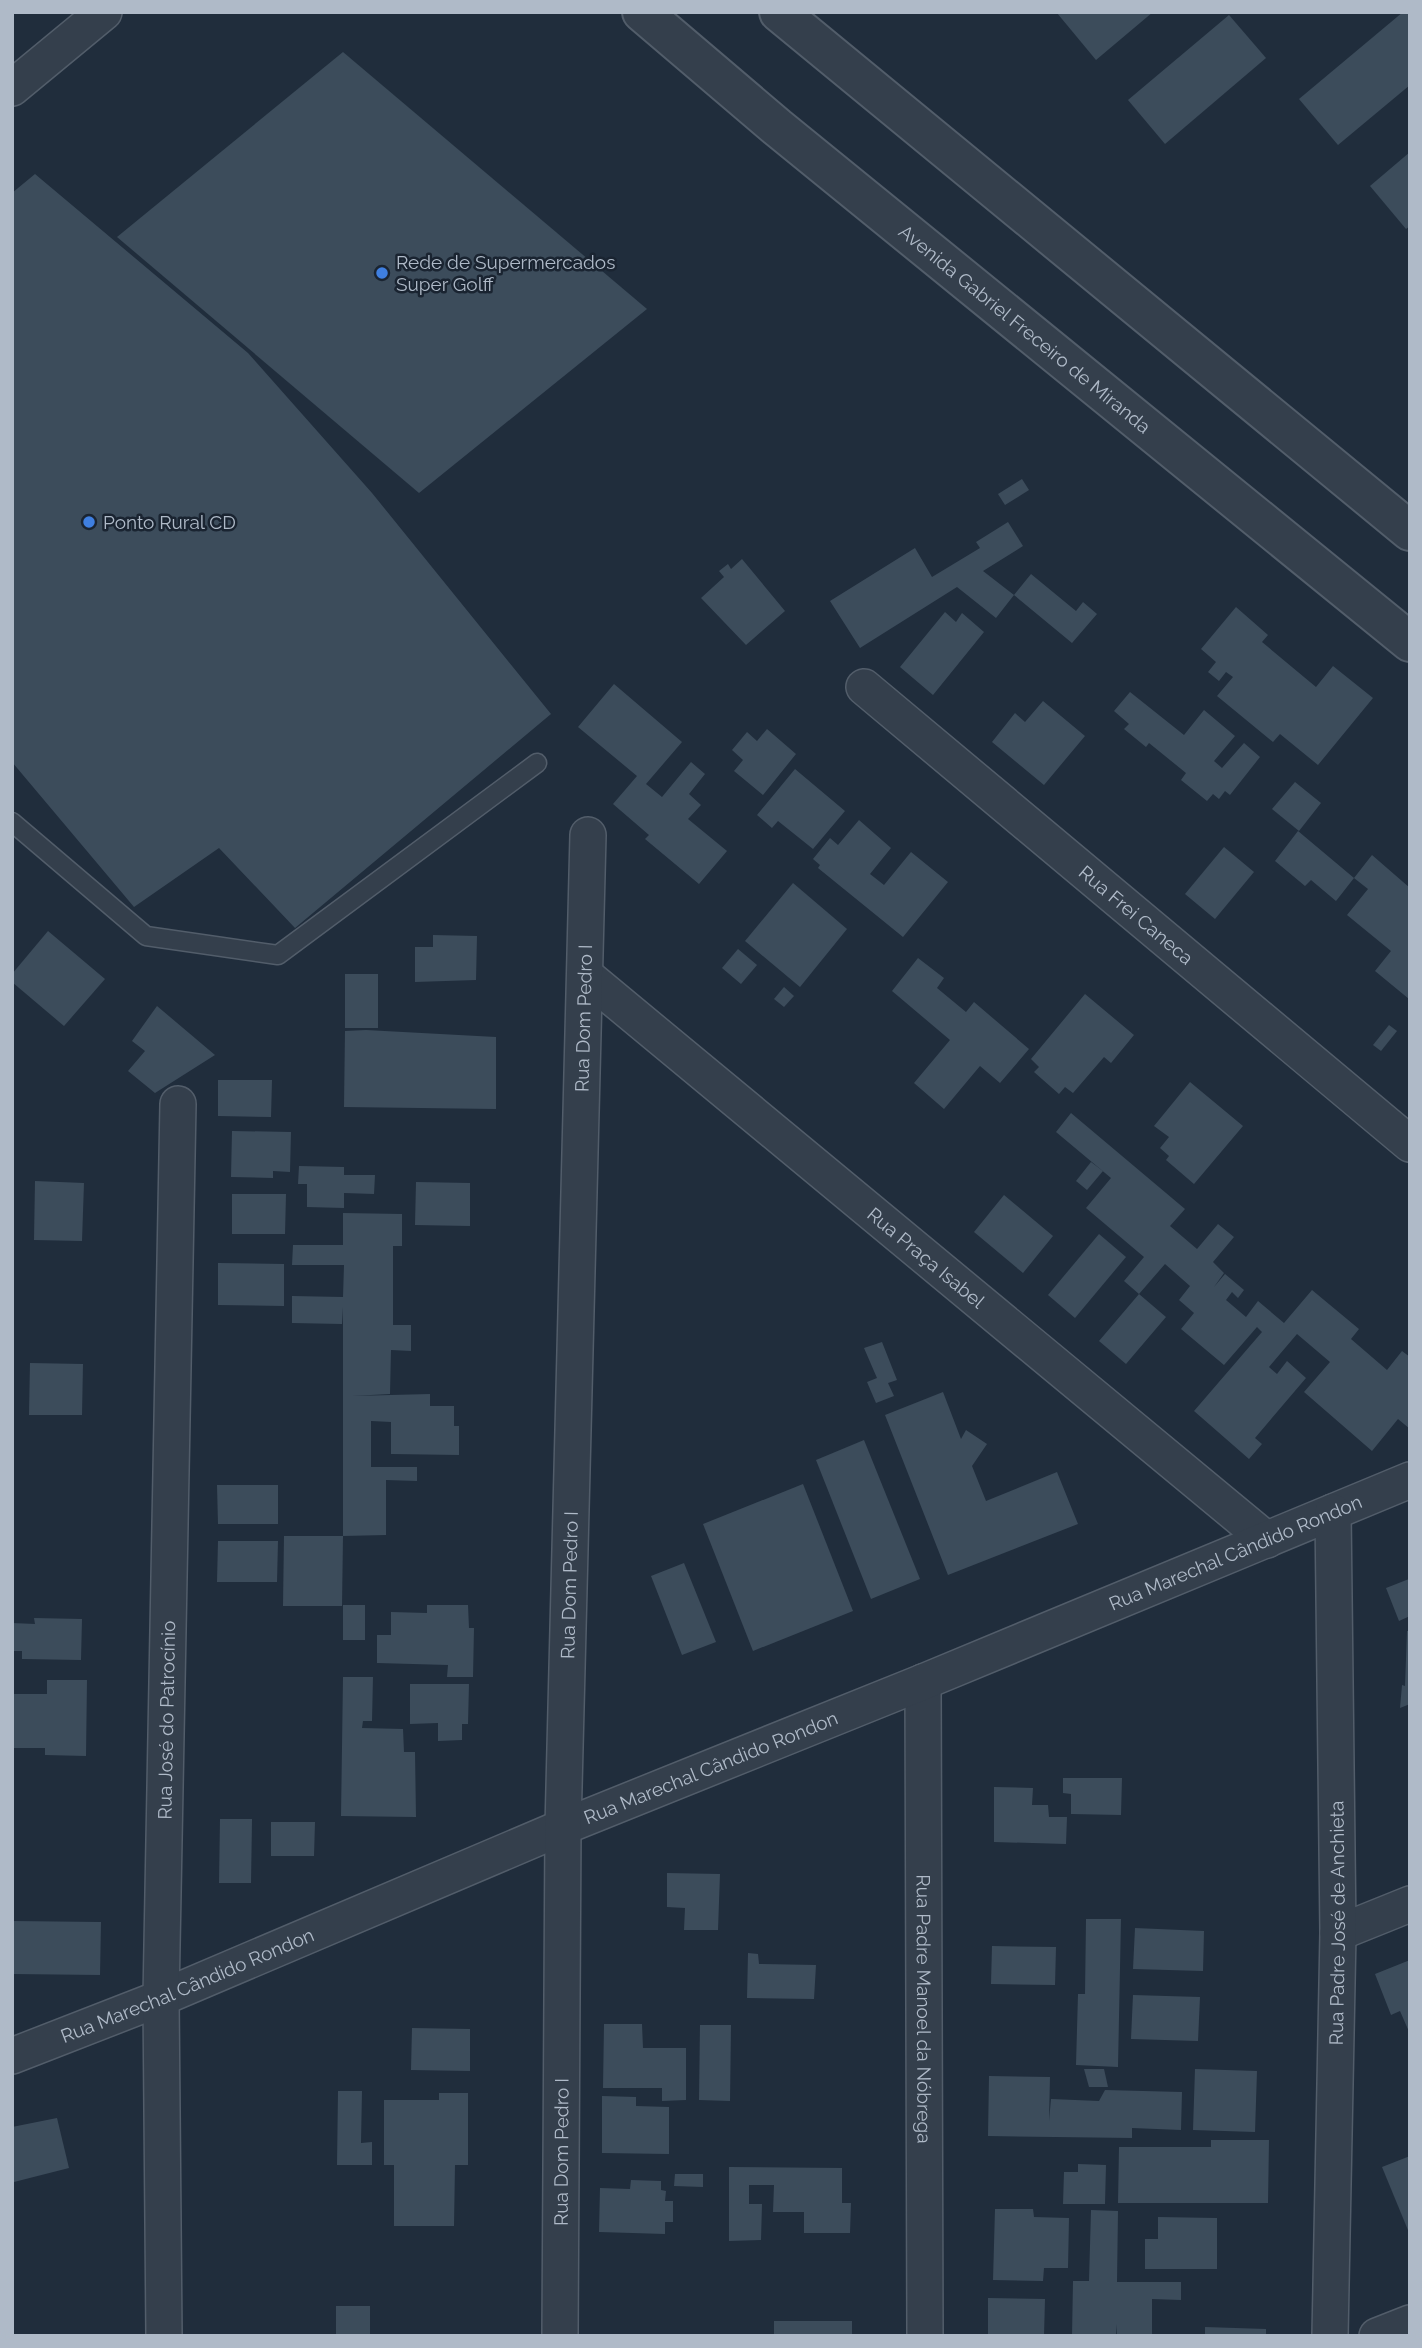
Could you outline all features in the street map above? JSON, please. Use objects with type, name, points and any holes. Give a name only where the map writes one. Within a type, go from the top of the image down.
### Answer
[{"type":"street","points":[[12,88],[104,12]]},
{"type":"street","name":"Avenida Gabriel Freceiro de Miranda","points":[[642,12],[777,127],[1410,642]]},
{"type":"street","points":[[779,12],[1410,531]]},
{"type":"street","name":"Rua Frei Caneca","points":[[864,687],[1410,1144]]},
{"type":"street","name":"Rua Dom Pedro I","points":[[559,2336],[563,1827],[588,835]]},
{"type":"street","name":"Rua Praça Isabel","points":[[585,975],[1267,1540]]},
{"type":"street","name":"Rua José do Patrocínio","points":[[164,2336],[160,1998],[178,1104]]},
{"type":"street","name":"Rua Marechal Cândido Rondon","points":[[12,2056],[160,1998],[563,1827],[923,1682],[1410,1480]]},
{"type":"street","name":"Rua Padre José de Anchieta","points":[[1330,2336],[1338,1933],[1333,1512]]},
{"type":"street","name":"Rua Padre Manoel da Nóbrega","points":[[923,1682],[925,2336]]},
{"type":"street","points":[[1338,1933],[1410,1904]]},
{"type":"street","points":[[1377,2336],[1410,2323]]},
{"type":"lane","points":[[12,822],[146,936],[278,955],[537,763]]},
{"type":"building","points":[[1153,12],[1096,60],[1057,13]]},
{"type":"building","points":[[1403,12],[1410,12],[1410,85],[1338,145],[1299,99]]},
{"type":"building","points":[[1229,15],[1266,58],[1165,144],[1128,100]]},
{"type":"building","name":"Rede de Supermercados Super Golff","points":[[343,52],[647,309],[419,493],[117,237]]},
{"type":"building","points":[[1410,152],[1410,226],[1406,229],[1370,186]]},
{"type":"building","points":[[35,174],[248,353],[372,493],[551,714],[295,928],[219,848],[134,907],[12,762],[12,193]]},
{"type":"building","points":[[1022,479],[1029,490],[1005,505],[998,494]]},
{"type":"building","points":[[1008,522],[1023,546],[983,571],[1014,595],[996,618],[957,587],[860,648],[830,601],[915,548],[932,577],[980,548],[976,542]]},
{"type":"building","points":[[742,559],[785,611],[746,645],[701,598],[724,577],[719,571],[728,564],[731,569]]},
{"type":"building","points":[[1031,574],[1076,611],[1083,602],[1097,614],[1072,643],[1014,595]]},
{"type":"building","points":[[1236,607],[1268,635],[1262,642],[1316,687],[1333,666],[1373,698],[1318,765],[1280,734],[1273,742],[1217,696],[1233,677],[1226,672],[1219,681],[1208,672],[1216,662],[1201,649]]},
{"type":"building","points":[[945,612],[956,622],[962,613],[984,632],[933,695],[900,667]]},
{"type":"building","points":[[614,684],[682,742],[646,784],[662,797],[691,762],[705,774],[689,794],[701,805],[688,819],[727,851],[699,884],[645,839],[649,835],[613,804],[637,776],[578,727]]},
{"type":"building","points":[[1130,692],[1184,735],[1204,710],[1235,736],[1214,761],[1222,768],[1244,743],[1260,757],[1230,795],[1225,791],[1219,799],[1213,794],[1207,801],[1181,780],[1186,773],[1149,743],[1146,747],[1124,729],[1129,724],[1114,711]]},
{"type":"building","points":[[1043,701],[1085,736],[1044,785],[992,742],[1015,713],[1025,722]]},
{"type":"building","points":[[767,729],[796,754],[763,795],[734,771],[743,760],[732,750],[747,732],[757,741]]},
{"type":"building","points":[[795,769],[845,811],[813,849],[778,821],[772,828],[757,815]]},
{"type":"building","points":[[1295,782],[1321,803],[1299,831],[1272,809]]},
{"type":"building","points":[[859,820],[891,848],[870,874],[884,885],[911,852],[948,882],[903,937],[818,868],[820,865],[813,859],[830,838],[838,845]]},
{"type":"building","points":[[1298,831],[1354,878],[1336,901],[1311,880],[1305,886],[1275,861]]},
{"type":"building","points":[[1224,847],[1254,872],[1215,919],[1185,894]]},
{"type":"building","points":[[1372,855],[1410,888],[1409,999],[1375,971],[1391,951],[1347,915],[1368,889],[1354,878]]},
{"type":"building","points":[[793,883],[847,929],[800,987],[745,941]]},
{"type":"building","points":[[48,931],[105,979],[64,1026],[12,982],[12,974]]},
{"type":"building","points":[[433,935],[477,936],[476,980],[415,982],[415,947],[433,947]]},
{"type":"building","points":[[738,949],[757,965],[741,984],[722,968]]},
{"type":"building","points":[[918,958],[944,978],[937,988],[966,1012],[974,1002],[1029,1049],[1000,1083],[980,1066],[944,1109],[914,1083],[950,1040],[892,991]]},
{"type":"building","points":[[345,974],[378,974],[378,1028],[345,1028]]},
{"type":"building","points":[[784,987],[794,996],[784,1007],[774,999]]},
{"type":"building","points":[[1085,994],[1134,1035],[1111,1063],[1104,1057],[1073,1093],[1065,1087],[1059,1094],[1034,1072],[1039,1067],[1031,1059]]},
{"type":"building","points":[[157,1006],[215,1055],[155,1093],[128,1071],[145,1051],[132,1041]]},
{"type":"building","points":[[1389,1025],[1397,1031],[1381,1051],[1373,1045]]},
{"type":"building","points":[[345,1031],[496,1037],[496,1109],[344,1107]]},
{"type":"building","points":[[218,1080],[272,1080],[271,1117],[218,1116]]},
{"type":"building","points":[[1190,1082],[1243,1126],[1194,1184],[1166,1160],[1169,1156],[1160,1148],[1169,1137],[1154,1126]]},
{"type":"building","points":[[1071,1113],[1185,1209],[1170,1226],[1197,1249],[1218,1224],[1234,1237],[1213,1262],[1224,1273],[1214,1287],[1225,1274],[1244,1290],[1238,1298],[1232,1292],[1226,1300],[1246,1317],[1258,1301],[1284,1323],[1312,1290],[1359,1329],[1351,1339],[1387,1370],[1402,1351],[1410,1357],[1410,1429],[1398,1419],[1372,1451],[1304,1392],[1330,1362],[1297,1334],[1269,1367],[1277,1374],[1287,1361],[1306,1378],[1255,1438],[1262,1444],[1249,1459],[1194,1411],[1262,1332],[1257,1327],[1224,1365],[1181,1329],[1194,1313],[1179,1300],[1190,1286],[1165,1264],[1139,1294],[1124,1281],[1144,1257],[1086,1208],[1111,1178],[1056,1132]]},
{"type":"building","points":[[232,1131],[291,1132],[290,1172],[273,1171],[273,1178],[231,1177]]},
{"type":"building","points":[[1091,1162],[1103,1171],[1087,1190],[1076,1181]]},
{"type":"building","points":[[299,1166],[344,1167],[344,1175],[375,1175],[374,1194],[344,1193],[344,1208],[307,1207],[307,1184],[298,1184]]},
{"type":"building","points":[[35,1181],[84,1183],[82,1241],[34,1240]]},
{"type":"building","points":[[416,1182],[470,1183],[470,1226],[415,1225]]},
{"type":"building","points":[[232,1194],[286,1194],[285,1234],[232,1234]]},
{"type":"building","points":[[1004,1195],[1053,1236],[1023,1273],[974,1232]]},
{"type":"building","points":[[343,1213],[402,1214],[402,1246],[393,1246],[393,1325],[411,1325],[411,1351],[391,1350],[390,1394],[352,1396],[430,1394],[430,1406],[454,1406],[454,1426],[459,1426],[459,1455],[391,1454],[391,1422],[371,1421],[371,1467],[417,1467],[417,1481],[386,1480],[386,1535],[343,1536],[343,1307],[342,1324],[292,1323],[292,1296],[343,1297],[344,1265],[292,1265],[293,1245],[343,1245]]},
{"type":"building","points":[[1099,1234],[1126,1257],[1075,1318],[1048,1295]]},
{"type":"building","points":[[218,1263],[284,1264],[284,1306],[218,1305]]},
{"type":"building","points":[[1139,1294],[1166,1317],[1126,1364],[1099,1341]]},
{"type":"building","points":[[882,1342],[897,1380],[888,1383],[894,1396],[876,1403],[867,1382],[877,1378],[864,1348]]},
{"type":"building","points":[[30,1363],[83,1364],[82,1415],[29,1415]]},
{"type":"building","points":[[943,1392],[961,1439],[966,1430],[987,1444],[972,1466],[986,1501],[1057,1472],[1078,1524],[948,1575],[885,1415]]},
{"type":"building","points":[[864,1440],[920,1579],[871,1599],[816,1460]]},
{"type":"building","points":[[803,1484],[853,1611],[753,1651],[703,1524]]},
{"type":"building","points":[[217,1485],[278,1485],[278,1524],[218,1524]]},
{"type":"building","points":[[284,1536],[343,1536],[342,1606],[283,1606]]},
{"type":"building","points":[[218,1541],[278,1541],[277,1582],[217,1582]]},
{"type":"building","points":[[684,1563],[716,1642],[682,1655],[651,1576]]},
{"type":"building","points":[[1409,1579],[1410,1616],[1399,1621],[1386,1588]]},
{"type":"building","points":[[343,1605],[365,1605],[365,1640],[343,1640]]},
{"type":"building","points":[[427,1605],[468,1605],[469,1628],[474,1628],[473,1677],[447,1677],[448,1665],[377,1663],[377,1635],[391,1635],[391,1612],[427,1613]]},
{"type":"building","points":[[34,1618],[82,1619],[81,1660],[22,1659],[22,1651],[12,1651],[12,1623],[35,1624]]},
{"type":"building","points":[[1407,1631],[1410,1631],[1410,1704],[1400,1708],[1402,1685],[1405,1686]]},
{"type":"building","points":[[343,1677],[373,1677],[372,1721],[363,1721],[362,1728],[403,1729],[404,1752],[415,1752],[416,1817],[341,1816]]},
{"type":"building","points":[[47,1680],[87,1680],[86,1756],[45,1755],[45,1748],[12,1748],[12,1694],[47,1694]]},
{"type":"building","points":[[410,1684],[469,1684],[468,1724],[462,1724],[462,1740],[438,1741],[438,1723],[410,1724]]},
{"type":"building","points":[[1063,1778],[1122,1778],[1121,1815],[1071,1814],[1071,1794],[1063,1793]]},
{"type":"building","points":[[994,1787],[1033,1788],[1032,1805],[1048,1805],[1049,1817],[1067,1817],[1066,1844],[994,1842]]},
{"type":"building","points":[[220,1819],[252,1819],[251,1883],[219,1883]]},
{"type":"building","points":[[271,1822],[315,1822],[314,1856],[271,1856]]},
{"type":"building","points":[[667,1873],[720,1874],[718,1930],[684,1930],[685,1908],[667,1907]]},
{"type":"building","points":[[1086,1919],[1121,1919],[1118,2067],[1076,2065],[1078,1994],[1085,1994]]},
{"type":"building","points":[[12,1921],[101,1922],[100,1975],[12,1974]]},
{"type":"building","points":[[1135,1928],[1204,1931],[1203,1971],[1133,1969]]},
{"type":"building","points":[[992,1946],[1056,1947],[1055,1985],[991,1984]]},
{"type":"building","points":[[748,1953],[758,1954],[759,1964],[816,1965],[814,1999],[747,1998]]},
{"type":"building","points":[[1410,1960],[1410,2034],[1400,2011],[1391,2015],[1375,1974]]},
{"type":"building","points":[[1133,1995],[1200,1997],[1198,2041],[1131,2039]]},
{"type":"building","points":[[604,2024],[642,2024],[643,2048],[686,2048],[686,2100],[662,2101],[662,2088],[603,2088]]},
{"type":"building","points":[[700,2025],[731,2025],[730,2101],[699,2100]]},
{"type":"building","points":[[412,2028],[470,2029],[470,2071],[411,2070]]},
{"type":"building","points":[[1084,2069],[1104,2069],[1108,2087],[1089,2087]]},
{"type":"building","points":[[1195,2069],[1257,2071],[1255,2132],[1193,2130]]},
{"type":"building","points":[[989,2076],[1050,2077],[1049,2121],[1051,2099],[1099,2101],[1105,2090],[1182,2092],[1181,2130],[1132,2128],[1132,2138],[988,2136]]},
{"type":"building","points":[[338,2091],[362,2091],[361,2143],[372,2142],[372,2165],[337,2165]]},
{"type":"building","points":[[439,2093],[468,2093],[468,2165],[455,2165],[454,2226],[394,2226],[394,2165],[384,2165],[384,2100],[439,2100]]},
{"type":"building","points":[[602,2096],[636,2097],[636,2106],[669,2107],[669,2154],[602,2153]]},
{"type":"building","points":[[57,2118],[69,2168],[14,2182],[12,2127]]},
{"type":"building","points":[[1211,2140],[1269,2140],[1268,2203],[1118,2203],[1119,2147],[1211,2147]]},
{"type":"building","points":[[1410,2156],[1410,2235],[1382,2167]]},
{"type":"building","points":[[1078,2164],[1106,2165],[1105,2204],[1063,2204],[1064,2172],[1078,2172]]},
{"type":"building","points":[[729,2167],[842,2168],[842,2203],[851,2203],[850,2233],[804,2233],[804,2212],[773,2212],[774,2185],[749,2185],[749,2204],[762,2204],[761,2240],[729,2241]]},
{"type":"building","points":[[675,2174],[703,2174],[703,2187],[674,2186]]},
{"type":"building","points":[[631,2180],[661,2181],[661,2190],[666,2191],[665,2201],[673,2201],[673,2222],[665,2222],[665,2234],[599,2232],[600,2188],[630,2189]]},
{"type":"building","points":[[995,2209],[1033,2209],[1034,2217],[1069,2218],[1068,2268],[1044,2268],[1043,2281],[993,2280]]},
{"type":"building","points":[[1091,2210],[1118,2211],[1117,2282],[1181,2282],[1181,2300],[1152,2299],[1152,2336],[1117,2336],[1116,2324],[1116,2336],[1072,2336],[1073,2281],[1089,2281]]},
{"type":"building","points":[[1158,2217],[1217,2218],[1217,2269],[1145,2269],[1145,2239],[1158,2239]]},
{"type":"building","points":[[988,2298],[1045,2299],[1044,2336],[988,2336]]},
{"type":"building","points":[[336,2306],[370,2306],[370,2336],[336,2336]]},
{"type":"building","points":[[774,2321],[852,2321],[852,2336],[774,2336]]},
{"type":"building","points":[[1205,2327],[1266,2329],[1266,2336],[1205,2336]]},
{"type":"place","name":"Rede de Supermercados Super Golff","points":[[382,273]]},
{"type":"place","name":"Ponto Rural CD","points":[[89,522]]}]
